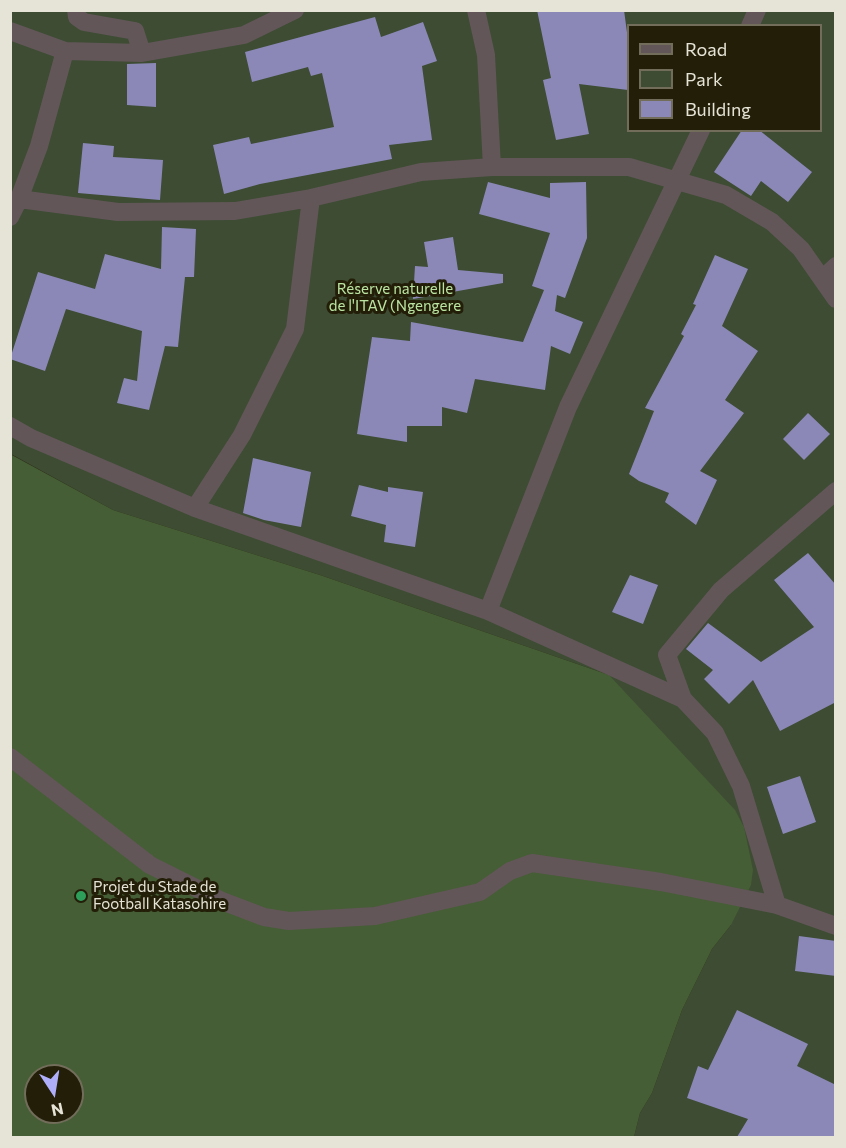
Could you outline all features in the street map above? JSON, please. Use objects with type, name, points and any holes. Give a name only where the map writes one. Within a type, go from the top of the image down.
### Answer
[{"type":"street","points":[[76,10],[77,17],[84,22],[135,31],[142,53]]},
{"type":"street","points":[[10,31],[65,51],[142,53],[244,35],[295,10]]},
{"type":"street","points":[[476,10],[486,55],[492,167]]},
{"type":"street","points":[[751,24],[757,10]]},
{"type":"street","points":[[10,217],[39,146],[65,51]]},
{"type":"street","points":[[488,612],[568,407],[700,132]]},
{"type":"street","points":[[19,199],[118,212],[235,211],[311,198],[421,172],[492,167],[629,167],[726,195],[772,222],[801,249],[836,299]]},
{"type":"street","points":[[195,508],[242,435],[295,329],[311,198]]},
{"type":"street","points":[[822,279],[836,266]]},
{"type":"street","points":[[10,426],[31,438],[195,508],[488,612],[683,699]]},
{"type":"street","points":[[777,905],[741,786],[714,733],[683,699],[667,655],[722,590],[836,491]]},
{"type":"street","points":[[10,757],[150,865],[222,902],[264,917],[300,921],[375,916],[480,891],[510,871],[532,863],[661,882],[777,905],[836,926]]},
{"type":"green space","name":"Réserve naturelle de l'ITAV (Ngengere","points":[[10,11],[835,11],[835,1137],[634,1137],[640,1113],[652,1093],[682,1010],[712,949],[731,925],[609,675],[320,575],[113,510],[11,454]]},
{"type":"green space","points":[[10,454],[113,510],[320,575],[609,675],[735,810],[744,827],[753,870],[751,885],[731,925],[712,949],[682,1010],[652,1093],[640,1113],[634,1137],[11,1137]]},
{"type":"building","points":[[537,10],[624,10],[627,32],[627,90],[579,84],[589,134],[556,140],[543,80],[551,78]]},
{"type":"building","points":[[375,17],[381,37],[423,22],[437,61],[422,66],[432,140],[389,145],[392,159],[260,184],[224,194],[213,145],[249,137],[251,144],[334,127],[322,73],[311,76],[308,67],[252,82],[245,52]]},
{"type":"building","points":[[156,63],[156,107],[127,105],[127,64]]},
{"type":"building","points":[[741,132],[762,132],[812,172],[788,202],[761,181],[751,196],[714,172]]},
{"type":"building","points":[[83,143],[114,146],[113,157],[163,160],[160,200],[78,193]]},
{"type":"building","points":[[488,182],[550,198],[550,183],[586,182],[587,238],[565,298],[557,295],[555,311],[583,322],[570,354],[551,346],[545,390],[475,379],[467,413],[442,407],[442,426],[407,426],[407,442],[357,434],[372,337],[410,341],[411,322],[523,342],[544,290],[532,286],[550,233],[479,214]]},
{"type":"building","points":[[162,227],[196,229],[194,277],[185,277],[178,347],[165,346],[149,410],[117,403],[124,378],[137,381],[142,331],[66,309],[45,371],[10,359],[38,272],[95,289],[105,254],[161,269]]},
{"type":"building","points":[[453,237],[458,270],[503,274],[503,283],[413,299],[415,266],[428,267],[424,242]]},
{"type":"building","points":[[715,255],[748,269],[722,326],[758,351],[725,400],[744,413],[700,471],[717,480],[696,525],[665,502],[669,493],[639,481],[629,474],[654,411],[645,408],[684,336],[681,334],[696,305],[693,304]]},
{"type":"building","points":[[808,413],[830,434],[804,460],[783,439]]},
{"type":"building","points":[[253,458],[311,472],[301,527],[264,520],[243,513]]},
{"type":"building","points":[[359,485],[388,492],[388,487],[423,492],[415,547],[384,542],[386,525],[351,516]]},
{"type":"building","points":[[808,553],[836,585],[836,702],[780,731],[753,680],[729,704],[704,679],[713,670],[686,649],[708,623],[761,662],[814,627],[774,580]]},
{"type":"building","points":[[630,575],[658,585],[643,624],[612,612]]},
{"type":"building","points":[[800,776],[816,822],[783,834],[767,787]]},
{"type":"building","points":[[799,936],[836,941],[836,976],[795,971]]},
{"type":"building","points":[[737,1010],[808,1044],[797,1066],[836,1085],[836,1137],[737,1137],[748,1119],[687,1098],[698,1066],[708,1070]]},
{"type":"place","name":"Projet du Stade de Football Katasohire","points":[[81,896]]}]
